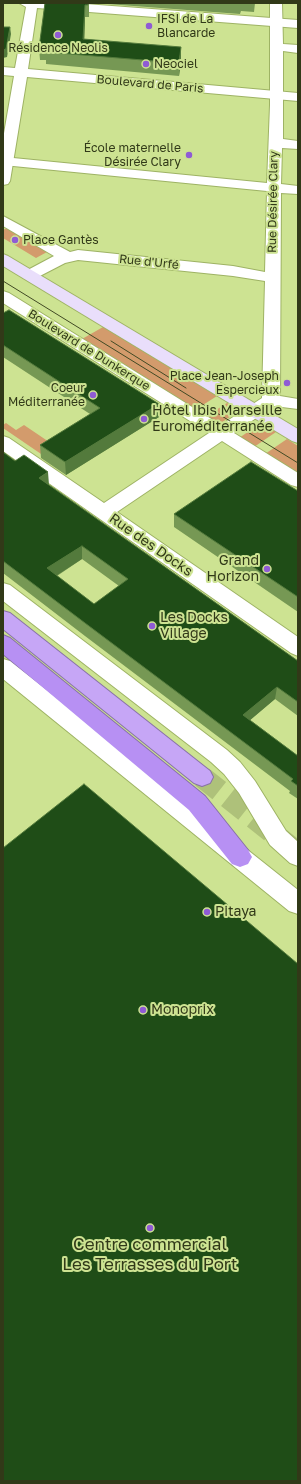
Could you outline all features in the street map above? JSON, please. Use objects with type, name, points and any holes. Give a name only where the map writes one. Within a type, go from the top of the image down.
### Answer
[{"type":"highway","points":[[3,618],[202,777]]},
{"type":"highway","points":[[3,643],[197,803],[240,857]]},
{"type":"main road","points":[[3,259],[298,437]]},
{"type":"street","points":[[3,180],[4,161],[20,73],[30,3],[298,24]]},
{"type":"street","name":"Rue Désirée Clary","points":[[270,400],[277,47],[276,3]]},
{"type":"street","points":[[277,47],[298,49]]},
{"type":"street","name":"Boulevard de Paris","points":[[3,71],[298,97]]},
{"type":"street","points":[[275,143],[298,145]]},
{"type":"street","points":[[4,161],[298,190]]},
{"type":"street","points":[[3,220],[67,257]]},
{"type":"street","name":"Rue d'Urfé","points":[[30,275],[67,257],[78,255],[233,271],[256,276],[272,277]]},
{"type":"street","name":"Boulevard de Dunkerque","points":[[3,296],[298,481]]},
{"type":"street","points":[[104,512],[270,400],[298,404]]},
{"type":"street","name":"Rue des Docks","points":[[3,442],[298,648]]},
{"type":"street","points":[[3,590],[219,756],[232,768],[247,787],[278,838],[298,856]]},
{"type":"street","points":[[3,667],[298,904]]},
{"type":"shaded area","points":[[7,228],[47,252],[36,258],[3,238],[3,230]]},
{"type":"shaded area","points":[[103,327],[217,396],[195,410],[82,339]]},
{"type":"shaded area","points":[[227,403],[240,410],[218,425],[205,417]]},
{"type":"shaded area","points":[[6,423],[16,430],[24,425],[58,448],[44,456],[3,428],[3,425]]},
{"type":"shaded area","points":[[261,423],[276,432],[254,447],[239,438]]},
{"type":"shaded area","points":[[287,439],[298,446],[298,475],[265,454]]},
{"type":"building","points":[[45,3],[88,3],[88,5],[85,5],[83,39],[181,47],[179,63],[46,52],[47,48],[39,48]]},
{"type":"building","points":[[3,27],[10,27],[6,49],[3,50]]},
{"type":"building","name":"Coeur Méditerranée","points":[[9,310],[159,404],[65,462],[40,445],[100,408],[3,345],[3,313]]},
{"type":"building","name":"Les Docks Village","points":[[3,452],[15,461],[24,455],[48,472],[39,478],[298,661],[298,702],[277,687],[243,715],[298,756],[298,786],[291,781],[293,779],[3,561]],"holes":[[[82,546],[128,579],[94,604],[47,568]]]},
{"type":"building","name":"Grand Horizon","points":[[251,462],[298,491],[298,597],[174,514]]},
{"type":"building","name":"Centre commercial Les Terrasses du Port","points":[[84,784],[298,964],[298,1481],[3,1481],[3,848]]},
{"type":"tunnel","points":[[202,777],[298,853]]},
{"type":"tram line","points":[[3,281],[298,463]]},
{"type":"tram line","points":[[111,341],[186,388]]},
{"type":"place","name":"IFSI de La Blancarde","points":[[149,26]]},
{"type":"place","name":"Résidence Neolis","points":[[58,35]]},
{"type":"place","name":"Neociel","points":[[146,64]]},
{"type":"place","name":"École maternelle Désirée Clary","points":[[189,155]]},
{"type":"place","name":"Place Gantès","points":[[15,240]]},
{"type":"place","name":"Place Jean-Joseph Espercieux","points":[[287,383]]},
{"type":"place","name":"Coeur Méditerranée","points":[[93,395]]},
{"type":"place","name":"Hôtel Ibis Marseille Euroméditerranée","points":[[144,419]]},
{"type":"place","name":"Grand Horizon","points":[[267,569]]},
{"type":"place","name":"Les Docks Village","points":[[152,626]]},
{"type":"place","name":"Pitaya","points":[[207,912]]},
{"type":"place","name":"Monoprix","points":[[143,1010]]},
{"type":"place","name":"Centre commercial Les Terrasses du Port","points":[[150,1228]]}]
